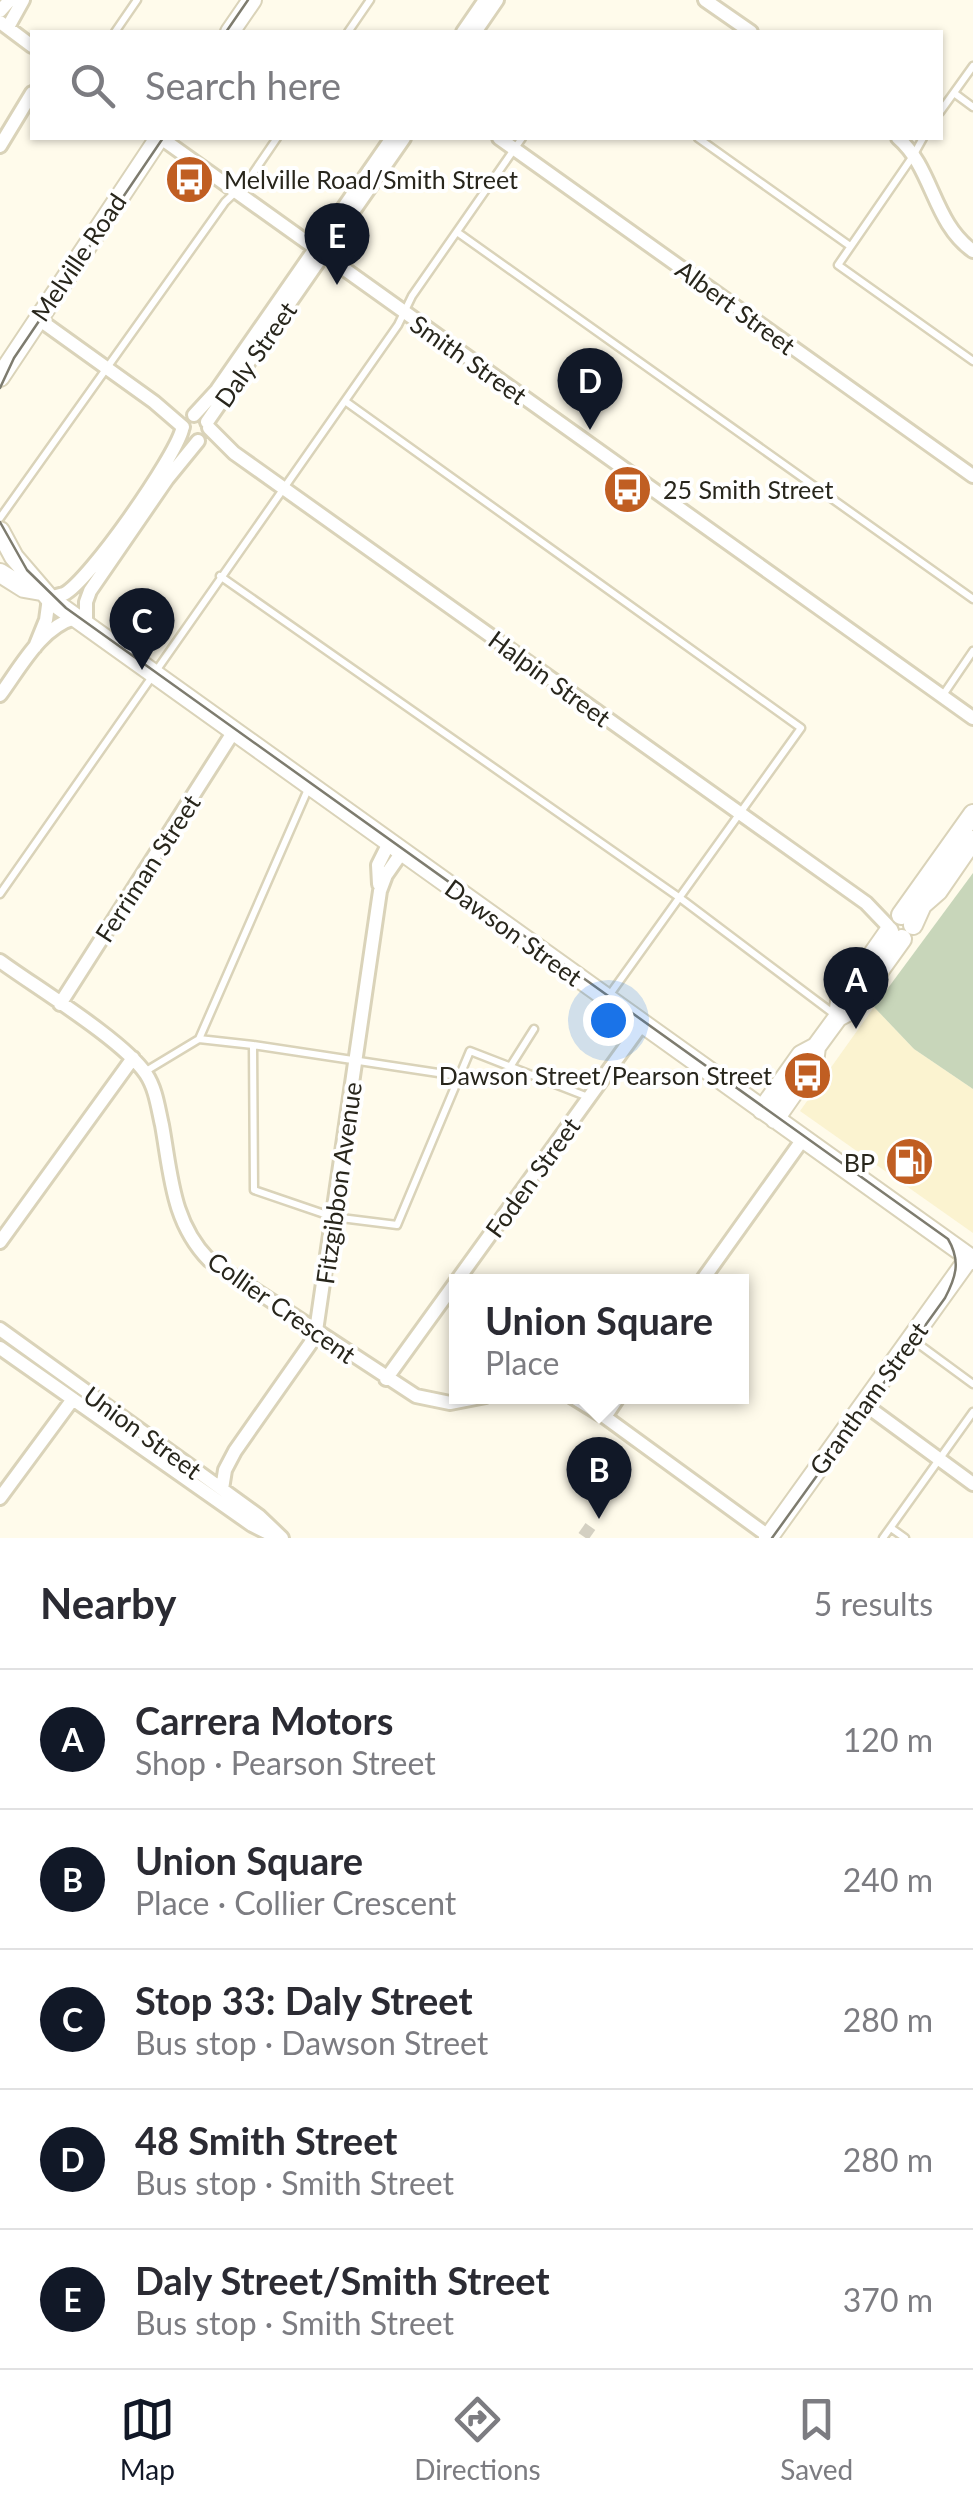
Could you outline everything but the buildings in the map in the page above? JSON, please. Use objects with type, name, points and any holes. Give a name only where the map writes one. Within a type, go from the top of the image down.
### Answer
[{"type":"main road","points":[[231,30],[252,0]]},
{"type":"main road","name":"Melville Road","points":[[0,377],[159,140]]},
{"type":"main road","points":[[1,535],[14,558],[46,595],[81,622]]},
{"type":"main road","points":[[0,573],[24,588],[46,595]]},
{"type":"main road","name":"Dawson Street","points":[[81,622],[971,1259]]},
{"type":"main road","points":[[768,1114],[814,1063],[816,1046],[838,1016],[840,1001],[898,925],[973,814]]},
{"type":"main road","points":[[898,925],[938,891],[973,840]]},
{"type":"main road","name":"Grantham Street","points":[[769,1537],[971,1259]]},
{"type":"street","points":[[0,12],[10,0]]},
{"type":"street","points":[[23,0],[4,24],[30,44]]},
{"type":"street","points":[[464,30],[485,0]]},
{"type":"street","points":[[476,30],[497,0]]},
{"type":"street","points":[[705,0],[748,30]]},
{"type":"street","points":[[0,146],[30,97]]},
{"type":"street","points":[[20,117],[30,108]]},
{"type":"street","name":"Smith Street","points":[[163,140],[973,718]]},
{"type":"street","name":"Daly Street","points":[[320,253],[391,140]]},
{"type":"street","name":"Daly Street","points":[[46,595],[72,588],[94,564],[403,140]]},
{"type":"street","points":[[900,140],[914,156],[946,223],[973,251]]},
{"type":"street","name":"Albert Street","points":[[518,143],[973,476]]},
{"type":"street","name":"Halpin Street","points":[[37,318],[154,402],[194,423],[898,925]]},
{"type":"street","points":[[0,694],[35,647],[62,622],[81,622],[90,591],[166,479],[206,436],[194,423]]},
{"type":"street","name":"Halpin Street","points":[[194,423],[186,438],[234,452]]},
{"type":"street","points":[[35,647],[46,620],[46,595]]},
{"type":"street","name":"Ferriman Street","points":[[60,1004],[234,732]]},
{"type":"street","name":"Fitzgibbon Avenue","points":[[208,1478],[235,1450],[316,1331],[380,892],[396,847]]},
{"type":"street","name":"Collier Crescent","points":[[0,961],[133,1058],[145,1072],[157,1100],[180,1220],[192,1242],[209,1260],[386,1379],[416,1396],[449,1403]]},
{"type":"street","name":"Foden Street","points":[[462,1274],[642,1024]]},
{"type":"street","points":[[0,1242],[133,1058]]},
{"type":"street","points":[[708,1274],[803,1139]]},
{"type":"street","name":"Foden Street","points":[[386,1379],[449,1292]]},
{"type":"street","name":"Union Street","points":[[0,1329],[208,1478],[280,1538]]},
{"type":"street","name":"Union Street","points":[[0,1348],[252,1526],[280,1538]]},
{"type":"street","points":[[0,1498],[73,1399]]},
{"type":"street","points":[[584,1404],[769,1537]]},
{"type":"street","points":[[604,1416],[613,1404]]},
{"type":"street","points":[[864,1404],[973,1484]]},
{"type":"street","name":"Fitzgibbon Avenue","points":[[222,1489],[235,1450]]},
{"type":"lane","points":[[116,30],[137,0]]},
{"type":"lane","points":[[349,30],[370,0]]},
{"type":"lane","points":[[943,108],[973,66]]},
{"type":"lane","points":[[954,93],[973,107]]},
{"type":"lane","points":[[0,518],[224,203],[276,140]]},
{"type":"lane","points":[[701,140],[850,246]]},
{"type":"lane","points":[[922,140],[838,265],[973,361]]},
{"type":"lane","points":[[0,894],[344,401],[518,143]]},
{"type":"lane","points":[[458,232],[973,599]]},
{"type":"lane","points":[[344,401],[801,728],[607,998]]},
{"type":"lane","points":[[220,576],[680,898],[838,1016]]},
{"type":"lane","points":[[942,696],[973,651]]},
{"type":"lane","points":[[145,1072],[199,1039],[310,786]]},
{"type":"lane","points":[[510,1067],[534,1029]]},
{"type":"lane","points":[[199,1039],[458,1076]]},
{"type":"lane","points":[[253,1045],[254,1190],[333,1218],[396,1225],[470,1051],[589,1098]]},
{"type":"lane","points":[[910,1338],[973,1384]]},
{"type":"lane","points":[[883,1538],[973,1412]]},
{"type":"lane","points":[[891,1528],[906,1538]]},
{"type":"shaded area","points":[[874,1007],[914,1049],[973,1089],[973,1233],[800,1111]]},
{"type":"green space","points":[[973,873],[973,1089],[914,1049],[874,1007]]},
{"type":"tunnel","points":[[582,1528],[596,1538]]},
{"type":"tram line","points":[[227,30],[248,0]]},
{"type":"tram line","points":[[0,388],[14,358],[162,140]]},
{"type":"tram line","points":[[0,522],[27,570],[66,608],[948,1239],[955,1255],[955,1269],[945,1298],[772,1538]]},
{"type":"place","name":"Melville Road/Smith Street","points":[[189,179]]},
{"type":"place","name":"Daly Street/Smith Street","points":[[337,285]]},
{"type":"place","name":"48 Smith Street","points":[[590,430]]},
{"type":"place","name":"25 Smith Street","points":[[628,489]]},
{"type":"place","name":"Stop 33: Daly Street","points":[[142,670]]},
{"type":"place","name":"Carrera Motors","points":[[856,1029]]},
{"type":"place","name":"Dawson Street/Pearson Street","points":[[807,1075]]},
{"type":"place","name":"BP","points":[[910,1162]]},
{"type":"place","name":"Union Square","points":[[599,1519]]}]
